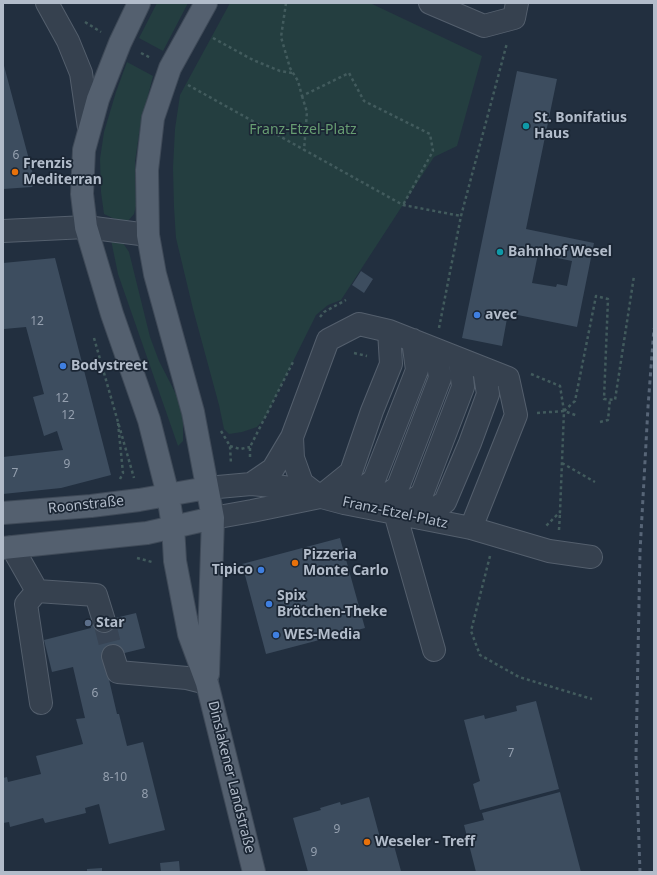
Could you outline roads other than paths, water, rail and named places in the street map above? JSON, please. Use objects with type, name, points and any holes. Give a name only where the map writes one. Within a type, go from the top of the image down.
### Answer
[{"type":"main road","name":"Dinslakener Landstraße","points":[[139,3],[120,43],[98,99],[89,128],[84,150],[82,194],[86,227],[112,314],[149,420],[168,495],[173,526],[175,561],[189,634],[207,683],[254,872]]},
{"type":"main road","name":"Dinslakener Landstraße","points":[[206,3],[170,68],[153,118],[147,170],[148,235],[155,274],[193,412],[213,518],[207,683]]},
{"type":"main road","name":"Roonstraße","points":[[3,513],[91,506],[207,488]]},
{"type":"main road","points":[[8,547],[147,533],[213,518]]},
{"type":"street","points":[[47,3],[68,41],[81,73],[89,128]]},
{"type":"street","points":[[430,3],[484,26],[516,10]]},
{"type":"street","points":[[3,231],[86,227],[148,235]]},
{"type":"street","name":"Franz-Etzel-Platz","points":[[251,484],[273,469],[292,437],[328,340],[359,324],[389,331],[413,340],[438,340],[460,360],[508,378],[516,414],[470,528]]},
{"type":"street","points":[[320,497],[351,472],[390,364],[389,331]]},
{"type":"street","points":[[344,503],[374,480],[417,370],[413,340]]},
{"type":"street","points":[[369,508],[398,487],[440,378],[438,340]]},
{"type":"street","points":[[434,650],[394,513],[422,494],[463,387],[460,360]]},
{"type":"street","points":[[420,518],[445,502],[470,443],[488,394],[484,369]]},
{"type":"street","name":"Franz-Etzel-Platz","points":[[292,437],[293,458],[302,483],[320,497]]},
{"type":"street","name":"Franz-Etzel-Platz","points":[[207,488],[251,484],[284,487],[344,503],[470,528],[524,542],[549,551],[590,557]]},
{"type":"street","name":"Franz-Etzel-Platz","points":[[213,518],[252,512],[320,497]]},
{"type":"street","points":[[8,547],[37,591]]},
{"type":"street","points":[[37,591],[96,595],[111,619]]},
{"type":"street","points":[[37,591],[26,604],[41,704]]},
{"type":"street","points":[[124,660],[207,683]]},
{"type":"tunnel","points":[[104,621],[113,656]]},
{"type":"railway","points":[[640,872],[636,756],[640,552],[654,328]]},
{"type":"place","name":"St. Bonifatius Haus","points":[[526,126]]},
{"type":"place","name":"Frenzis Mediterran","points":[[15,172]]},
{"type":"place","name":"Bahnhof Wesel","points":[[500,252]]},
{"type":"place","name":"avec","points":[[477,315]]},
{"type":"place","name":"Bodystreet","points":[[63,366]]},
{"type":"place","name":"Pizzeria Monte Carlo","points":[[295,563]]},
{"type":"place","name":"Tipico","points":[[261,570]]},
{"type":"place","name":"Spix Brötchen-Theke","points":[[269,604]]},
{"type":"place","name":"Star","points":[[88,623]]},
{"type":"place","name":"WES-Media","points":[[276,635]]},
{"type":"place","name":"Weseler - Treff","points":[[367,842]]}]
